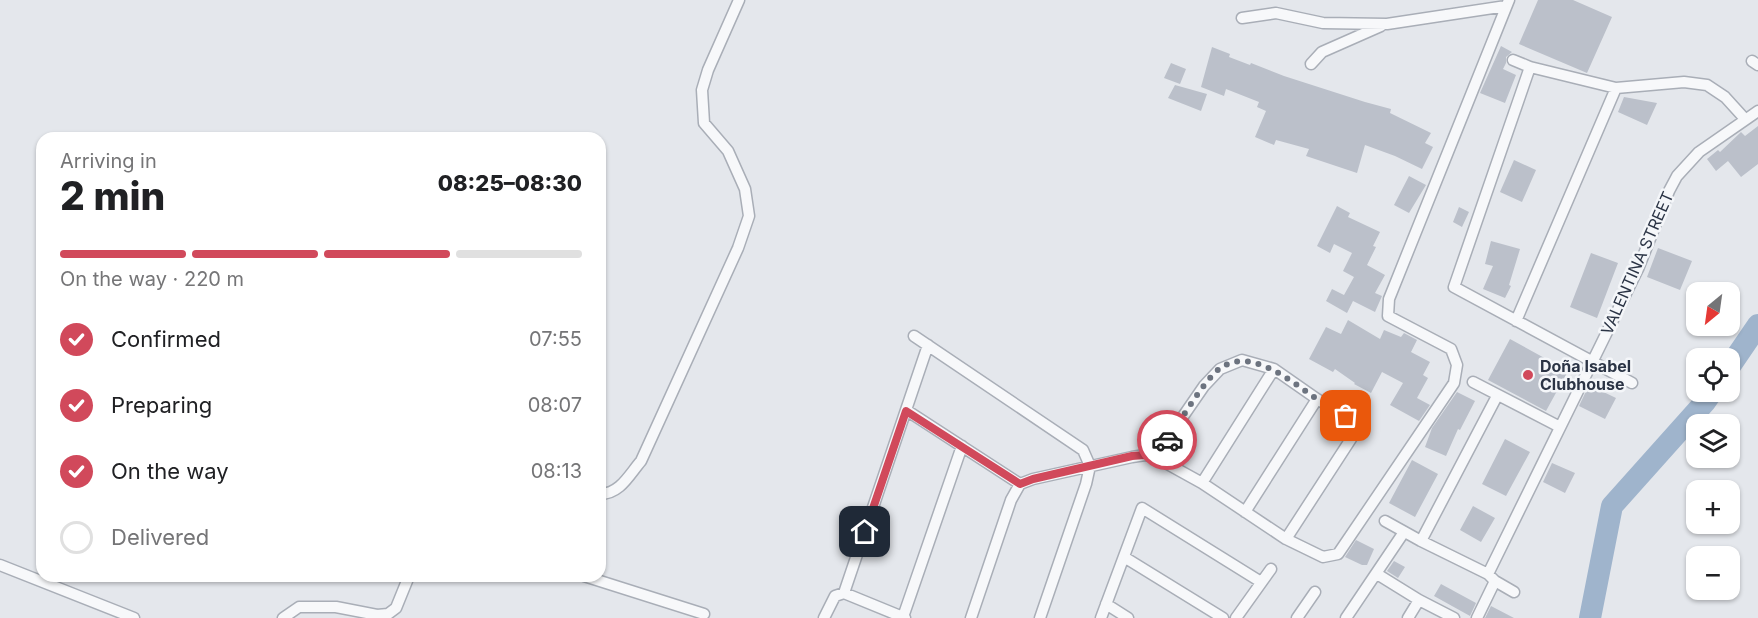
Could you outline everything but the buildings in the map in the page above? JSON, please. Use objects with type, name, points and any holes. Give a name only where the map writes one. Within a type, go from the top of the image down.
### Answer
[{"type":"street","points":[[606,493],[620,487],[640,461],[738,248],[749,216],[745,189],[728,151],[704,123],[702,90],[708,70],[739,0]]},
{"type":"street","points":[[1242,18],[1276,13],[1323,23],[1386,24],[1507,3]]},
{"type":"street","points":[[971,618],[1011,500],[1020,484],[1132,456],[1144,455],[1155,458],[1202,483],[1286,539],[1323,557],[1338,554],[1454,383],[1457,365],[1451,349],[1388,316],[1389,299],[1507,3]]},
{"type":"street","points":[[1311,64],[1322,52],[1386,24]]},
{"type":"street","points":[[1513,60],[1530,68],[1616,88],[1684,82],[1707,85],[1725,97],[1745,119]]},
{"type":"street","points":[[1530,68],[1454,287],[1632,383]]},
{"type":"street","points":[[1516,321],[1616,88]]},
{"type":"street","name":"VALENTINA STREET","points":[[1477,618],[1492,577],[1560,427],[1638,269],[1669,190],[1677,176],[1699,152],[1758,111]]},
{"type":"street","points":[[914,336],[1083,450],[1090,466],[1086,484],[1040,618]]},
{"type":"street","points":[[844,593],[928,345]]},
{"type":"street","points":[[1155,458],[1204,386],[1220,369],[1242,360],[1274,369],[1360,425],[1286,539]]},
{"type":"street","points":[[1202,483],[1274,369]]},
{"type":"street","points":[[1473,382],[1560,427]]},
{"type":"street","points":[[1421,541],[1497,396]]},
{"type":"street","points":[[1245,512],[1317,399]]},
{"type":"street","points":[[906,411],[1020,484]]},
{"type":"street","points":[[824,618],[834,596],[844,593],[904,618],[962,446]]},
{"type":"street","points":[[1101,618],[1142,508],[1261,582]]},
{"type":"street","points":[[1385,521],[1492,577],[1514,592]]},
{"type":"street","points":[[1346,618],[1404,532]]},
{"type":"street","points":[[1124,557],[1223,618]]},
{"type":"street","points":[[0,565],[36,579]]},
{"type":"street","points":[[1236,618],[1271,569]]},
{"type":"street","points":[[1377,574],[1454,618]]},
{"type":"street","points":[[43,582],[134,618]]},
{"type":"street","points":[[283,618],[299,607],[336,607],[377,615],[388,614],[396,608],[407,582]]},
{"type":"street","points":[[603,582],[704,614]]},
{"type":"street","points":[[1298,618],[1314,592]]},
{"type":"street","points":[[1408,618],[1419,600]]},
{"type":"street","points":[[1106,604],[1128,618]]},
{"type":"waterway","points":[[1740,351],[1758,325]]},
{"type":"waterway","points":[[1590,618],[1612,506],[1705,402]]},
{"type":"way so far","points":[[1167,440],[1204,386],[1220,369],[1242,360],[1274,369],[1346,416]]},
{"type":"place","name":"Doña Isabel Clubhouse","points":[[1528,375]]},
{"type":"route","points":[[865,532],[906,411],[1020,484],[1132,456],[1144,455],[1155,458],[1167,440]]}]
